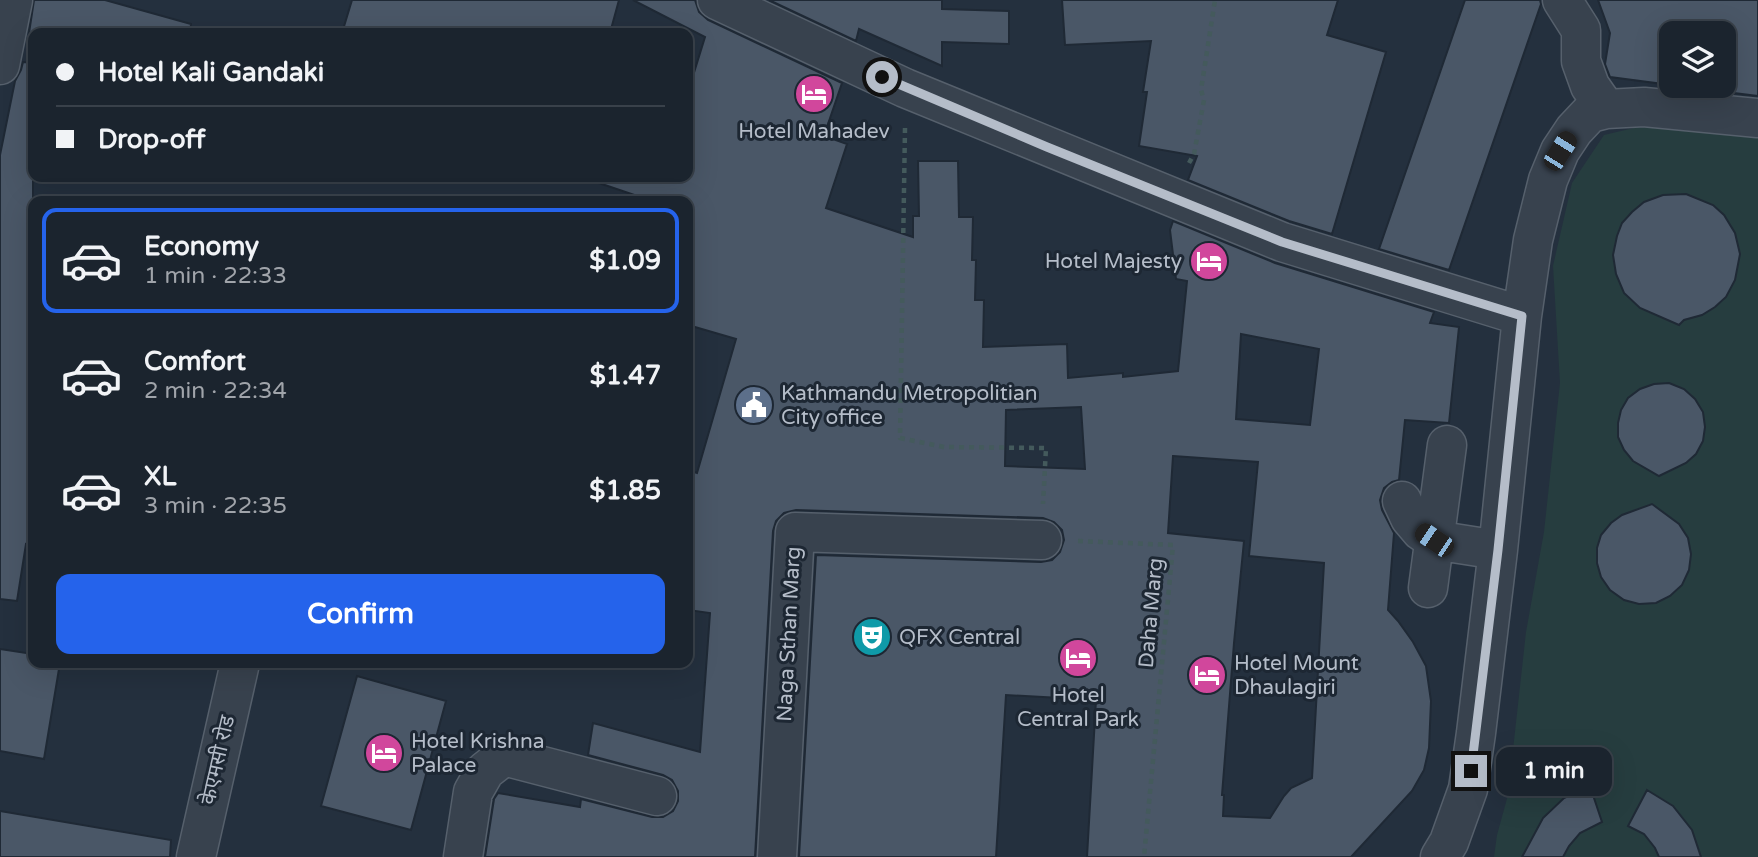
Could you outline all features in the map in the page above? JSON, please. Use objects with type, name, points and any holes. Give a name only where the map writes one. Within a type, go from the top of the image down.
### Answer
[{"type":"street","points":[[0,65],[13,0]]},
{"type":"street","points":[[717,0],[905,88],[1282,242],[1522,316]]},
{"type":"street","points":[[1562,0],[1581,30],[1581,61],[1598,97]]},
{"type":"street","points":[[1598,97],[1644,107],[1758,118]]},
{"type":"street","points":[[1440,857],[1449,842],[1468,789],[1533,240],[1548,180],[1560,151],[1590,113],[1598,97]]},
{"type":"street","points":[[1428,588],[1447,445]]},
{"type":"street","points":[[1402,502],[1410,518],[1421,531],[1434,540],[1498,550]]},
{"type":"street","name":"Naga Sthan Marg","points":[[776,857],[795,532],[1042,540]]},
{"type":"street","name":"केएमसी रोड","points":[[196,857],[239,668]]},
{"type":"street","points":[[463,857],[473,792],[485,771],[504,756],[657,796]]},
{"type":"path","points":[[1171,198],[1194,154],[1204,100],[1201,90],[1215,0]]},
{"type":"path","points":[[905,88],[900,438],[944,447],[1046,448],[1042,540]]},
{"type":"path","name":"Daha Marg","points":[[1042,540],[1173,545],[1144,857]]},
{"type":"green space","points":[[1638,127],[1719,130],[1758,136],[1758,857],[1494,857],[1508,795],[1526,632],[1544,532],[1560,383],[1553,266],[1572,183],[1604,135]]},
{"type":"building","points":[[34,0],[105,0],[191,24],[191,28],[30,28]]},
{"type":"building","points":[[352,0],[619,0],[611,28],[344,28]]},
{"type":"building","points":[[633,0],[695,0],[699,12],[708,20],[842,83],[824,136],[847,144],[826,208],[913,237],[913,216],[919,216],[918,161],[958,161],[959,217],[973,217],[975,300],[984,300],[983,347],[1067,344],[1068,378],[1123,373],[1123,377],[1178,371],[1187,281],[1176,279],[1170,230],[1173,221],[1275,263],[1434,312],[1430,323],[1459,327],[1449,423],[1405,420],[1399,480],[1384,488],[1380,500],[1394,533],[1388,610],[1413,642],[1426,666],[1431,701],[1429,748],[1424,770],[1412,791],[1351,857],[1087,857],[1096,700],[1006,695],[996,857],[799,857],[816,555],[1041,562],[1052,560],[1060,552],[1064,540],[1062,530],[1054,522],[1043,518],[796,510],[784,513],[776,521],[773,531],[755,857],[485,857],[494,799],[498,793],[580,807],[581,799],[652,817],[663,817],[673,811],[678,801],[678,791],[672,780],[663,775],[588,755],[593,723],[700,752],[710,613],[693,611],[693,472],[697,473],[736,339],[693,326],[693,196],[637,196],[596,182],[693,182],[693,76],[705,37],[693,31],[693,28],[687,28]],"holes":[[[1241,334],[1319,349],[1310,425],[1236,419]],[[1081,407],[1085,469],[1005,466],[1006,410]],[[1173,456],[1258,462],[1249,556],[1324,563],[1312,778],[1291,788],[1270,818],[1223,816],[1222,795],[1244,541],[1168,533]]]},
{"type":"building","points":[[769,0],[942,0],[942,9],[1009,11],[1009,44],[942,42],[942,66],[859,29],[856,41]]},
{"type":"building","points":[[1062,0],[1338,0],[1327,35],[1386,52],[1332,234],[1289,221],[1188,180],[1197,156],[1139,146],[1147,92],[1143,92],[1151,41],[1065,45]]},
{"type":"building","points":[[1465,0],[1540,0],[1541,4],[1449,270],[1379,249]]},
{"type":"building","points":[[1598,0],[1758,0],[1758,96],[1736,93],[1736,21],[1659,21],[1659,83],[1610,77],[1605,64],[1610,33]]},
{"type":"building","points":[[23,62],[28,62],[28,182],[33,182],[33,196],[28,196],[28,544],[17,601],[0,599],[0,155],[15,81]]},
{"type":"building","points":[[1686,194],[1713,205],[1724,215],[1735,233],[1740,254],[1735,280],[1726,297],[1702,315],[1684,320],[1679,325],[1640,308],[1624,293],[1616,274],[1613,255],[1622,223],[1632,212],[1644,202],[1663,195]]},
{"type":"building","points":[[1669,383],[1684,389],[1695,399],[1703,412],[1705,427],[1703,441],[1696,454],[1686,463],[1659,476],[1633,461],[1624,450],[1618,437],[1618,423],[1628,398],[1640,389]]},
{"type":"building","points":[[1652,504],[1679,524],[1688,538],[1691,554],[1689,570],[1682,585],[1670,596],[1656,603],[1639,604],[1624,600],[1610,590],[1601,577],[1597,548],[1601,535],[1611,523],[1622,515]]},
{"type":"building","points":[[0,649],[28,653],[28,668],[59,668],[44,759],[0,751]]},
{"type":"building","name":"Hotel Krishna Palace","points":[[357,676],[446,701],[411,830],[321,806]]},
{"type":"building","points":[[1590,786],[1602,822],[1580,833],[1563,857],[1522,857],[1543,818],[1564,798]]},
{"type":"building","points":[[1647,790],[1673,806],[1692,830],[1701,857],[1659,857],[1644,834],[1628,826]]},
{"type":"building","points":[[0,811],[171,840],[170,857],[0,857]]},
{"type":"place","name":"Hotel Mahadev","points":[[814,94]]},
{"type":"place","name":"Hotel Majesty","points":[[1209,261]]},
{"type":"place","name":"Kathmandu Metropolitian City office","points":[[754,405]]},
{"type":"place","name":"QFX Central","points":[[872,637]]},
{"type":"place","name":"Hotel Central Park","points":[[1078,658]]},
{"type":"place","name":"Hotel Mount Dhaulagiri","points":[[1207,675]]},
{"type":"place","name":"Hotel Krishna Palace","points":[[384,753]]},
{"type":"route","points":[[882,77],[1282,242],[1522,316],[1498,550],[1471,771]]}]
